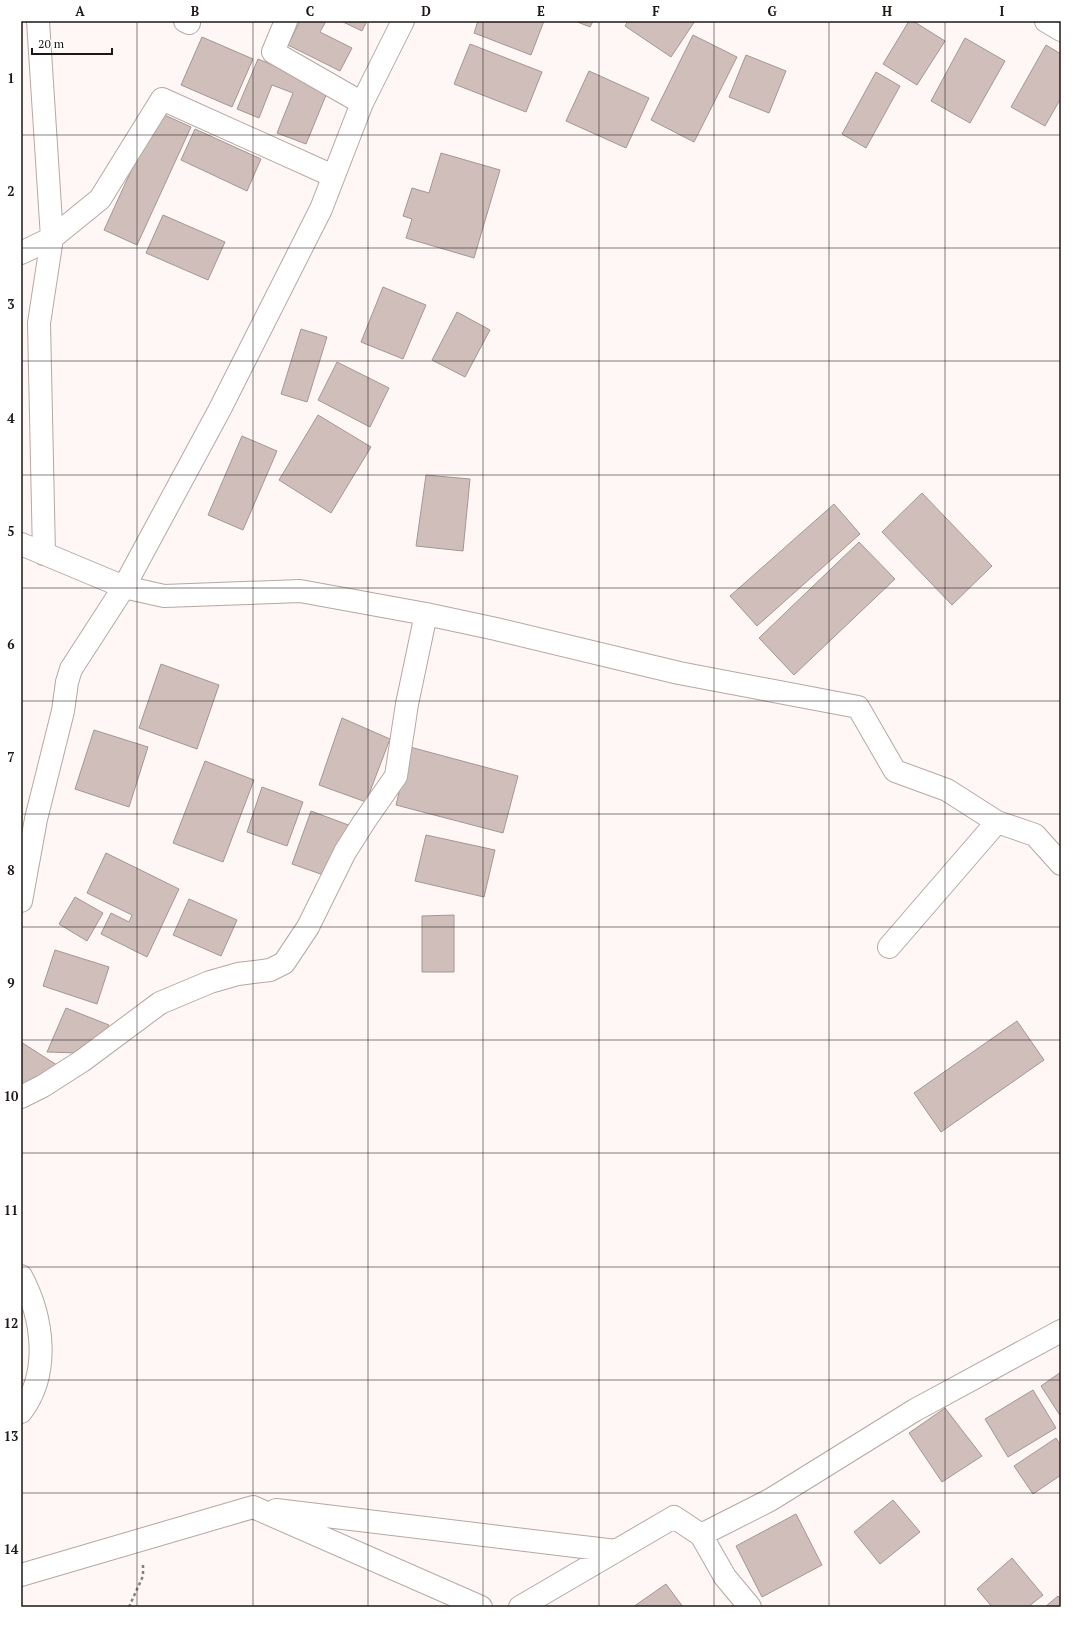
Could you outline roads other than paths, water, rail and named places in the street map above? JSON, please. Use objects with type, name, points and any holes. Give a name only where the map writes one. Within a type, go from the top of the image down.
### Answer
[{"type":"street","points":[[38,21],[52,238],[39,323],[44,554]]},
{"type":"street","points":[[286,21],[273,52],[362,103]]},
{"type":"street","points":[[21,901],[29,817],[63,711],[67,682],[71,670],[124,588],[220,409],[321,209],[362,103],[403,21]]},
{"type":"street","points":[[1046,21],[1061,30]]},
{"type":"street","points":[[21,254],[52,238],[100,199],[162,99],[333,176]]},
{"type":"street","points":[[21,544],[124,588],[164,596],[300,591],[426,614],[496,629],[679,673],[858,707],[894,771],[947,790],[997,822],[1035,835],[1061,864]]},
{"type":"street","points":[[21,1097],[43,1086],[82,1061],[160,1003],[210,982],[238,974],[270,970],[284,963],[308,927],[345,852],[396,776],[407,704],[426,614]]},
{"type":"street","points":[[889,947],[997,822]]},
{"type":"street","points":[[21,1276],[36,1310],[41,1345],[38,1376],[28,1403],[21,1412]]},
{"type":"street","points":[[701,1535],[770,1500],[915,1410],[1061,1331]]},
{"type":"street","points":[[21,1575],[254,1507],[616,1551]]},
{"type":"street","points":[[254,1507],[481,1607]]},
{"type":"street","points":[[520,1607],[674,1517],[701,1535],[725,1577],[750,1607]]}]
